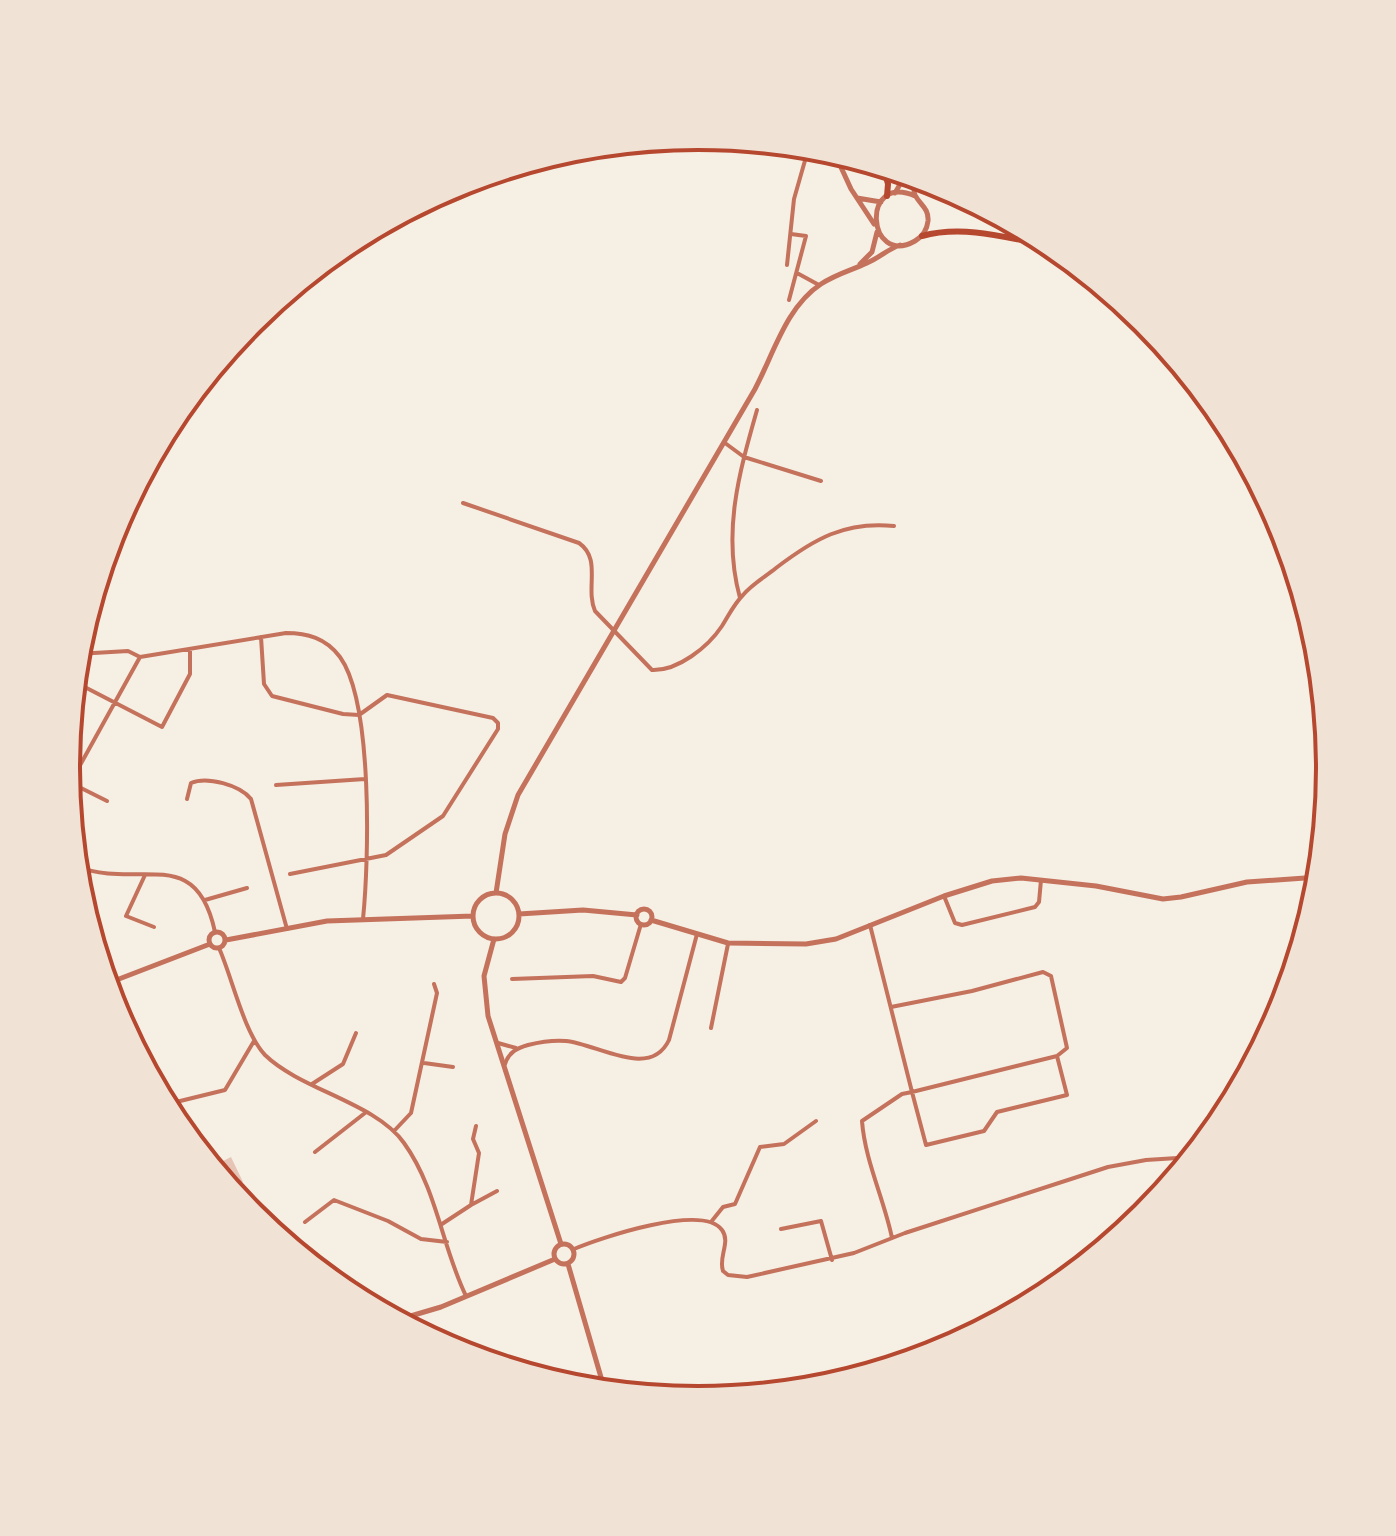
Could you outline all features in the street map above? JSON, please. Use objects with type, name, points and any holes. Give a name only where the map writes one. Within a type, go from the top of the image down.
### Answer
[{"type":"highway","points":[[884,199],[887,180]]},
{"type":"highway","points":[[922,236],[943,230],[1020,241]]},
{"type":"street","points":[[787,265],[794,199],[805,160]]},
{"type":"street","points":[[841,167],[877,229],[887,241],[900,245]]},
{"type":"street","points":[[895,193],[900,184]]},
{"type":"street","points":[[915,190],[915,196]]},
{"type":"street","points":[[496,893],[505,834],[518,795],[725,443],[769,363],[788,320],[803,299],[819,285],[868,263],[891,248],[911,243],[922,236],[927,228],[927,210],[915,196],[908,192],[895,193],[884,199],[876,211],[877,229],[872,252],[860,265]]},
{"type":"street","points":[[856,197],[884,199]]},
{"type":"street","points":[[789,300],[806,236],[791,234]]},
{"type":"street","points":[[797,273],[819,285]]},
{"type":"street","points":[[740,598],[735,582],[731,529],[735,493],[757,410]]},
{"type":"street","points":[[725,443],[744,457],[821,481]]},
{"type":"street","points":[[463,503],[579,543],[588,549],[592,560],[590,601],[595,611],[652,670],[662,670],[702,647],[721,628],[740,598],[789,559],[824,537],[853,526],[894,526]]},
{"type":"street","points":[[91,653],[128,651],[140,657],[286,633],[305,633],[325,642],[339,655],[358,700],[369,809],[363,919]]},
{"type":"street","points":[[261,637],[264,684],[272,696],[343,714],[359,715],[387,695],[493,718],[498,723],[498,729],[443,816],[386,855],[290,874]]},
{"type":"street","points":[[85,687],[162,727],[190,674],[190,650]]},
{"type":"street","points":[[80,763],[140,657]]},
{"type":"street","points":[[276,785],[365,779]]},
{"type":"street","points":[[187,799],[191,783],[199,780],[238,788],[251,799],[287,929]]},
{"type":"street","points":[[81,788],[107,801]]},
{"type":"street","points":[[89,871],[184,877],[205,900],[215,932]]},
{"type":"street","points":[[145,875],[126,916],[154,927]]},
{"type":"street","points":[[944,896],[951,917],[955,923],[962,925],[1035,907],[1039,902],[1040,878]]},
{"type":"street","points":[[651,920],[728,943],[806,944],[836,939],[944,896],[992,881],[1040,878],[1163,899],[1247,882],[1306,878]]},
{"type":"street","points":[[205,900],[247,888]]},
{"type":"street","points":[[496,893],[511,899],[519,914],[515,929],[502,938],[494,939],[479,932],[473,916],[480,900],[496,893]]},
{"type":"street","points":[[519,914],[583,910],[637,915]]},
{"type":"street","points":[[637,915],[641,910],[646,910],[651,920]]},
{"type":"street","points":[[512,979],[593,976],[621,982],[625,978],[641,924],[637,915]]},
{"type":"street","points":[[219,948],[226,940],[327,921],[473,916]]},
{"type":"street","points":[[641,924],[651,920]]},
{"type":"street","points":[[870,925],[926,1145],[984,1131],[997,1112],[1067,1095],[1057,1056]]},
{"type":"street","points":[[210,944],[210,936],[215,932],[222,933],[226,940]]},
{"type":"street","points":[[496,1043],[519,1048],[565,1041],[639,1060],[660,1053],[669,1040],[697,934]]},
{"type":"street","points":[[494,939],[483,986],[488,1016],[561,1244]]},
{"type":"street","points":[[711,1028],[728,943]]},
{"type":"street","points":[[118,979],[210,944],[219,948],[254,1041],[264,1054],[365,1113],[393,1131],[403,1142],[420,1170],[466,1296]]},
{"type":"street","points":[[891,1007],[972,991],[1043,972],[1051,976],[1067,1048],[1057,1056],[902,1094],[862,1121],[867,1151],[886,1207],[892,1238]]},
{"type":"street","points":[[393,1131],[411,1113],[437,993],[434,984]]},
{"type":"street","points":[[312,1084],[343,1064],[356,1033]]},
{"type":"street","points":[[178,1101],[225,1090],[254,1041]]},
{"type":"street","points":[[504,1066],[508,1056],[519,1048]]},
{"type":"street","points":[[424,1063],[453,1067]]},
{"type":"street","points":[[315,1152],[365,1113]]},
{"type":"street","points":[[711,1222],[723,1207],[735,1204],[760,1147],[784,1144],[816,1121]]},
{"type":"street","points":[[471,1205],[479,1153],[473,1139],[476,1126]]},
{"type":"street","points":[[574,1249],[627,1232],[692,1218],[711,1222],[724,1231],[726,1239],[720,1262],[723,1271],[728,1275],[747,1277],[832,1260],[1108,1167],[1177,1158]]},
{"type":"street","points":[[442,1224],[497,1191]]},
{"type":"street","points":[[305,1222],[334,1200],[388,1221],[421,1239],[447,1242]]},
{"type":"street","points":[[781,1229],[821,1221],[832,1260]]},
{"type":"street","points":[[555,1259],[568,1264],[575,1256],[574,1249],[561,1244]]},
{"type":"street","points":[[555,1259],[555,1250],[561,1244]]},
{"type":"street","points":[[413,1315],[441,1307],[555,1259]]},
{"type":"street","points":[[568,1264],[601,1378]]},
{"type":"building","points":[[231,1157],[241,1184],[233,1175],[222,1161]]}]
